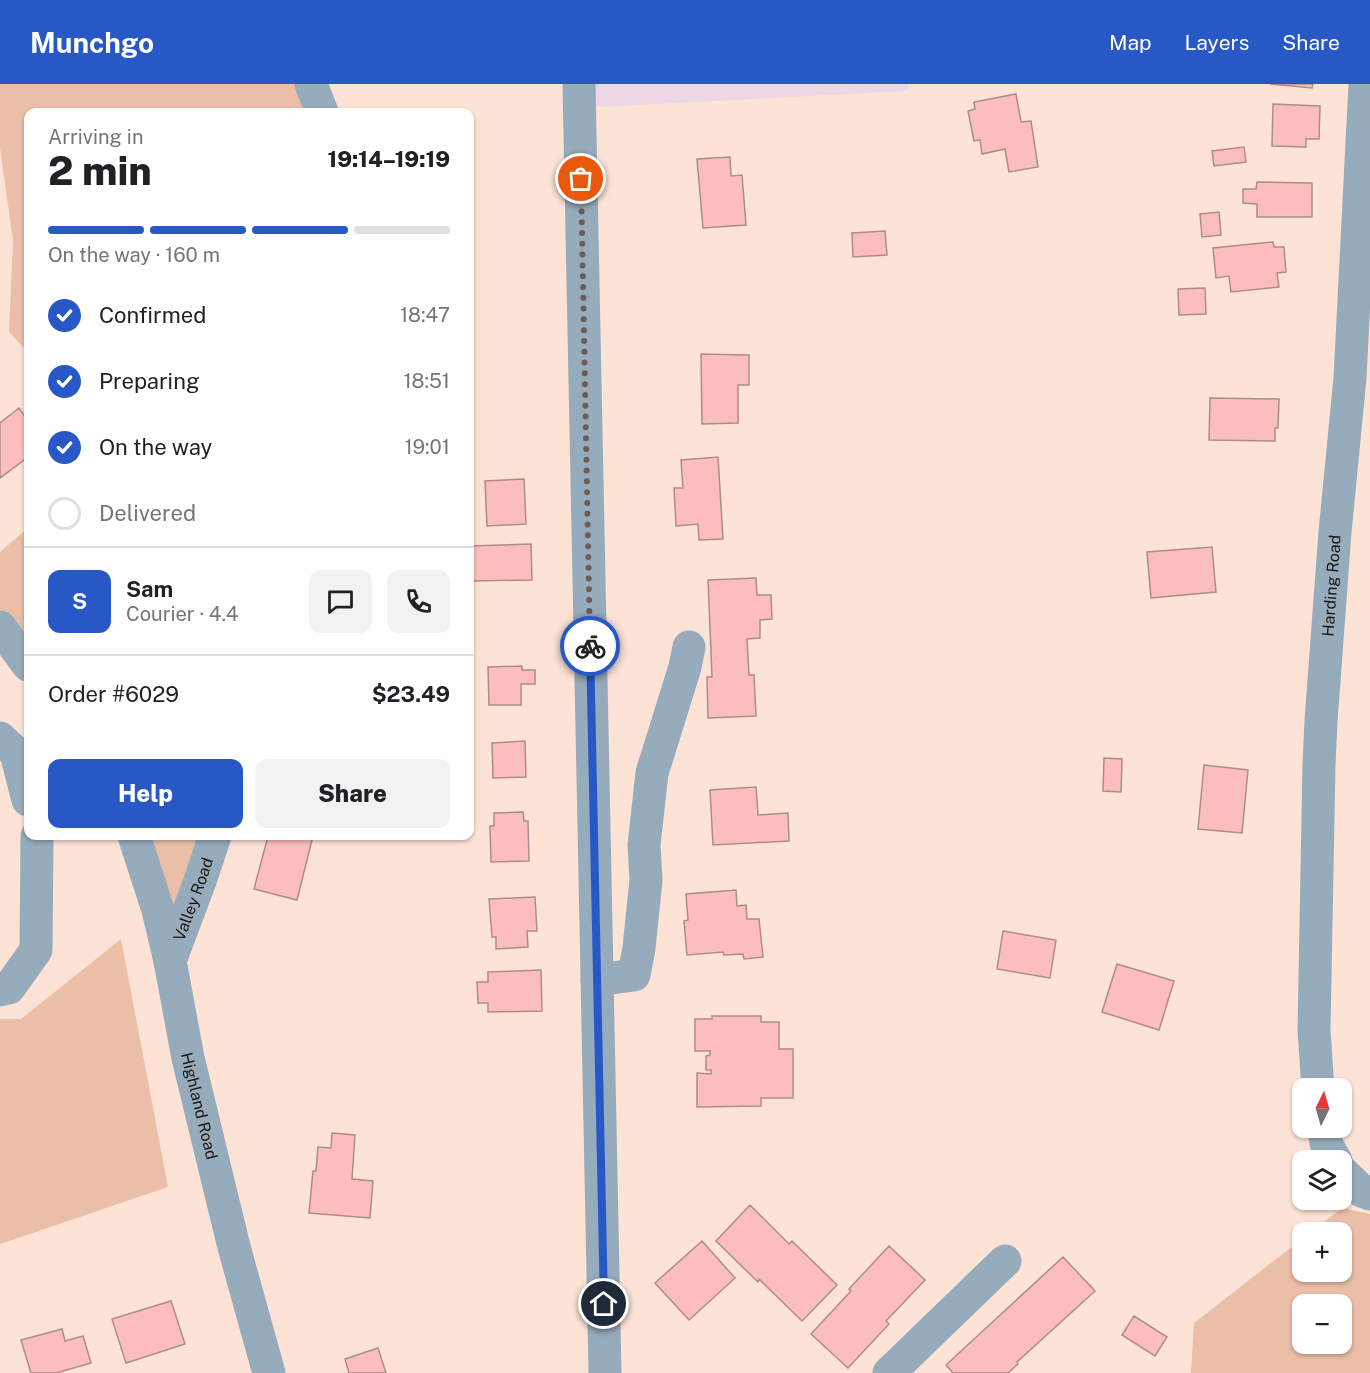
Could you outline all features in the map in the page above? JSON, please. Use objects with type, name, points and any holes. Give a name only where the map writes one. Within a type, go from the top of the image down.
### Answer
[{"type":"street","points":[[311,84],[320,108]]},
{"type":"street","points":[[579,84],[605,1373]]},
{"type":"street","name":"Harding Road","points":[[1317,1078],[1314,1030],[1318,765],[1335,532],[1350,378],[1365,84]]},
{"type":"street","points":[[0,627],[24,660]]},
{"type":"street","points":[[597,980],[634,975],[639,948],[645,880],[644,845],[652,773],[680,685],[688,647]]},
{"type":"street","points":[[0,738],[16,753],[24,784]]},
{"type":"street","points":[[0,990],[9,988],[36,950],[37,840]]},
{"type":"street","name":"Highland Road","points":[[135,840],[156,902],[193,1081],[234,1247],[269,1373]]},
{"type":"street","name":"Valley Road","points":[[170,962],[214,840]]},
{"type":"street","points":[[1352,1181],[1362,1191],[1370,1194]]},
{"type":"street","points":[[889,1373],[1005,1261]]},
{"type":"shaded area","points":[[0,84],[311,84],[320,108],[24,108],[24,348],[9,332],[13,240],[0,148]]},
{"type":"shaded area","points":[[579,84],[908,84],[908,91],[579,108]]},
{"type":"shaded area","points":[[24,531],[24,660],[0,627],[0,552]]},
{"type":"shaded area","points":[[135,840],[214,840],[170,961]]},
{"type":"shaded area","points":[[121,939],[168,1187],[0,1244],[0,1019],[21,1019]]},
{"type":"shaded area","points":[[1339,1210],[1370,1214],[1370,1373],[1191,1373],[1194,1323],[1292,1247],[1292,1282],[1352,1282],[1352,1222],[1324,1222]]},
{"type":"building","points":[[1270,84],[1313,84],[1312,88]]},
{"type":"building","points":[[1016,94],[1021,122],[1031,121],[1038,167],[1009,172],[1005,149],[982,154],[980,140],[974,141],[968,111],[975,109],[974,102]]},
{"type":"building","points":[[1273,104],[1320,106],[1319,139],[1306,139],[1306,147],[1272,146]]},
{"type":"building","points":[[1244,147],[1246,162],[1214,166],[1212,151]]},
{"type":"building","points":[[730,157],[731,176],[742,175],[746,225],[703,228],[697,159]]},
{"type":"building","points":[[1257,182],[1312,183],[1312,217],[1257,217],[1257,204],[1243,203],[1243,189],[1256,189]]},
{"type":"building","points":[[1219,212],[1221,235],[1202,237],[1200,214]]},
{"type":"building","points":[[885,231],[887,255],[853,257],[852,233]]},
{"type":"building","points":[[1273,242],[1274,247],[1284,247],[1286,272],[1277,273],[1279,287],[1231,292],[1229,276],[1216,278],[1213,248]]},
{"type":"building","points":[[1205,288],[1206,314],[1179,315],[1178,289]]},
{"type":"building","points":[[701,354],[749,355],[749,385],[738,385],[738,423],[702,424]]},
{"type":"building","points":[[1210,398],[1279,399],[1275,441],[1209,440]]},
{"type":"building","points":[[19,408],[24,415],[24,460],[0,478],[0,423]]},
{"type":"building","points":[[718,457],[723,539],[699,540],[698,524],[676,526],[674,488],[683,488],[681,460]]},
{"type":"building","points":[[524,479],[526,524],[487,526],[485,481]]},
{"type":"building","points":[[531,544],[532,580],[474,581],[474,546]]},
{"type":"building","points":[[1212,547],[1216,592],[1151,598],[1147,552]]},
{"type":"building","points":[[756,578],[757,595],[771,595],[772,619],[760,620],[760,638],[747,639],[749,675],[754,675],[756,716],[708,718],[707,677],[712,677],[708,580]]},
{"type":"building","points":[[522,666],[522,670],[535,670],[535,684],[521,684],[521,705],[489,705],[488,667]]},
{"type":"building","points":[[525,741],[526,777],[493,778],[492,743]]},
{"type":"building","points":[[1104,758],[1122,759],[1121,792],[1103,791]]},
{"type":"building","points":[[1204,765],[1248,770],[1242,833],[1198,829]]},
{"type":"building","points":[[756,787],[758,815],[788,813],[789,841],[713,845],[710,790]]},
{"type":"building","points":[[523,812],[524,821],[528,821],[529,861],[491,862],[490,826],[494,826],[494,813]]},
{"type":"building","points":[[267,840],[312,840],[297,900],[254,889]]},
{"type":"building","points":[[736,890],[737,906],[746,905],[747,919],[759,919],[763,957],[744,959],[743,954],[724,955],[723,952],[687,955],[684,921],[688,920],[686,894]]},
{"type":"building","points":[[535,897],[537,931],[527,931],[528,947],[496,949],[496,937],[492,937],[489,899]]},
{"type":"building","points":[[1003,931],[1056,940],[1050,978],[997,969]]},
{"type":"building","points":[[1117,964],[1174,981],[1159,1030],[1102,1012]]},
{"type":"building","points":[[541,970],[542,1011],[488,1012],[488,1003],[478,1003],[477,982],[488,982],[488,972]]},
{"type":"building","points":[[712,1016],[761,1016],[761,1022],[779,1022],[779,1049],[793,1049],[793,1098],[761,1098],[761,1106],[697,1107],[697,1073],[711,1074],[711,1070],[706,1070],[706,1056],[710,1055],[710,1051],[695,1051],[695,1019],[712,1019]]},
{"type":"building","points":[[332,1133],[355,1135],[352,1179],[373,1181],[370,1218],[309,1213],[318,1147],[331,1148]]},
{"type":"building","points":[[750,1205],[789,1244],[792,1241],[837,1285],[802,1321],[716,1241]]},
{"type":"building","points":[[702,1241],[735,1278],[689,1320],[655,1283]]},
{"type":"building","points":[[889,1246],[925,1280],[886,1321],[889,1324],[848,1368],[811,1334]]},
{"type":"building","points":[[1063,1257],[1095,1291],[1017,1362],[1018,1364],[1008,1373],[953,1373],[946,1365]]},
{"type":"building","points":[[171,1301],[185,1344],[126,1363],[112,1319]]},
{"type":"building","points":[[1134,1316],[1167,1337],[1155,1356],[1122,1335]]},
{"type":"building","points":[[62,1329],[65,1341],[83,1336],[91,1363],[56,1373],[31,1373],[21,1340]]},
{"type":"building","points":[[378,1348],[386,1373],[349,1373],[345,1359]]},
{"type":"way so far","points":[[581,179],[590,646]]},
{"type":"route","points":[[590,646],[604,1304]]}]
